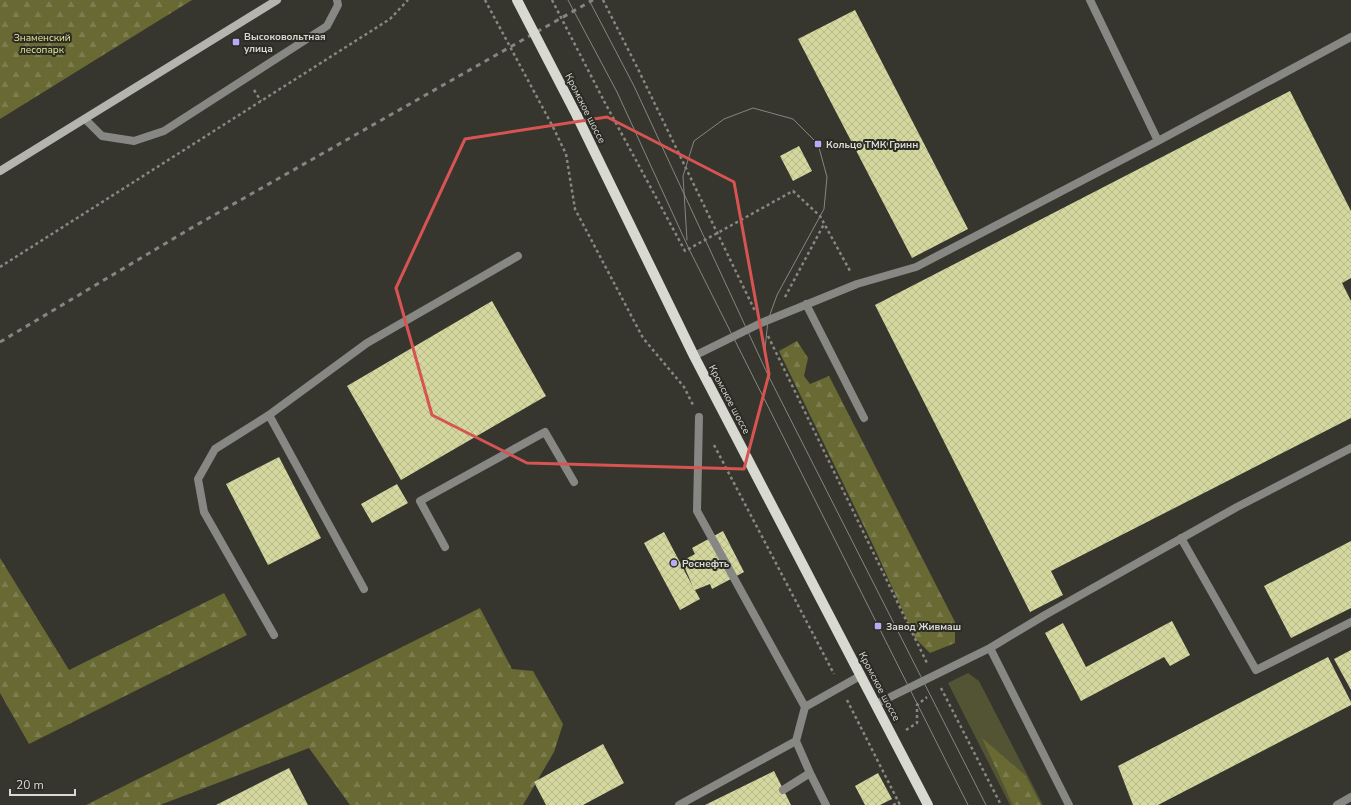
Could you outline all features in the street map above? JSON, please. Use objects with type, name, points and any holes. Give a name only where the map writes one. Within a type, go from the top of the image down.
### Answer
[{"type":"main road","points":[[0,172],[277,0]]},
{"type":"main road","name":"Кромское шоссе","points":[[517,0],[577,116],[694,356],[860,676],[894,737],[928,805]]},
{"type":"lane","points":[[85,119],[102,136],[134,141],[164,131],[327,26],[338,6],[337,0]]},
{"type":"lane","points":[[1090,0],[1158,141]]},
{"type":"lane","points":[[694,356],[761,323],[806,304],[857,284],[916,267],[1158,141],[1351,37]]},
{"type":"lane","points":[[274,636],[204,512],[198,479],[216,449],[269,415],[367,343],[518,256]]},
{"type":"lane","points":[[806,304],[864,418]]},
{"type":"lane","points":[[269,415],[364,589]]},
{"type":"lane","points":[[700,417],[697,511],[805,707],[796,741],[826,805]]},
{"type":"lane","points":[[445,547],[420,501],[545,432],[574,482]]},
{"type":"lane","points":[[876,704],[990,648],[1045,614],[1181,538],[1351,448]]},
{"type":"lane","points":[[1181,538],[1256,670],[1351,622]]},
{"type":"lane","points":[[990,648],[1070,805]]},
{"type":"lane","points":[[805,707],[860,676]]},
{"type":"lane","points":[[679,805],[796,741]]},
{"type":"lane","points":[[783,790],[810,773]]},
{"type":"lane","points":[[1337,805],[1350,799]]},
{"type":"path","points":[[0,267],[390,19],[408,0]]},
{"type":"path","points":[[485,0],[566,154],[575,209],[643,338],[684,388],[700,417],[900,803],[893,805]]},
{"type":"path","points":[[552,0],[604,101],[686,251],[793,191],[820,216],[857,284]]},
{"type":"path","points":[[603,0],[934,676],[1001,805]]},
{"type":"path","points":[[779,316],[786,295],[824,223]]},
{"type":"path","points":[[936,692],[941,689]]},
{"type":"path","points":[[872,748],[917,723],[917,705],[930,694]]},
{"type":"highlighted area","points":[[607,117],[734,182],[769,374],[744,469],[527,463],[432,415],[396,288],[465,139]]},
{"type":"green space","name":"Знаменский лесопарк","points":[[0,0],[192,0],[0,119]]},
{"type":"green space","points":[[797,341],[808,358],[804,376],[810,384],[829,376],[955,622],[955,643],[930,653],[915,638],[874,547],[779,351]]},
{"type":"green space","points":[[0,558],[69,670],[224,593],[247,635],[29,744],[0,693]]},
{"type":"green space","points":[[480,608],[512,669],[533,671],[563,724],[554,752],[523,805],[350,805],[309,748],[160,805],[86,805]]},
{"type":"green space","points":[[968,673],[979,681],[1043,805],[1010,805],[948,683]]},
{"type":"green space","points":[[982,738],[1026,776],[1041,805],[1013,805]]},
{"type":"building","points":[[855,10],[968,229],[912,258],[798,39]]},
{"type":"building","points":[[1290,91],[1351,211],[1351,278],[1342,283],[1351,301],[1351,418],[1051,571],[1063,595],[1030,612],[875,305]]},
{"type":"building","points":[[799,146],[812,171],[793,181],[780,156]]},
{"type":"building","points":[[492,301],[546,396],[401,480],[347,386]]},
{"type":"building","points":[[279,457],[321,538],[268,565],[226,484]]},
{"type":"building","points":[[397,484],[408,503],[372,523],[361,504]]},
{"type":"building","points":[[723,531],[744,572],[712,589],[710,584],[695,590],[700,599],[680,610],[644,543],[664,532],[693,587],[682,561],[695,554],[692,548]]},
{"type":"building","points":[[1351,541],[1351,608],[1291,638],[1264,586]]},
{"type":"building","points":[[1172,621],[1190,655],[1170,666],[1164,657],[1081,701],[1045,633],[1063,623],[1086,667]]},
{"type":"building","points":[[1351,650],[1351,690],[1334,659]]},
{"type":"building","points":[[1328,657],[1351,702],[1351,705],[1158,805],[1133,805],[1118,766]]},
{"type":"building","points":[[603,744],[624,783],[583,805],[546,805],[534,782]]},
{"type":"building","points":[[289,768],[308,805],[216,805]]},
{"type":"building","points":[[774,771],[791,805],[705,805]]},
{"type":"building","points":[[878,773],[892,799],[880,805],[865,805],[855,786]]},
{"type":"tram line","points":[[568,0],[617,92],[689,249],[968,805]]},
{"type":"tram line","points":[[589,0],[634,86],[768,375],[986,805]]},
{"type":"tram line","points":[[687,240],[683,176],[694,141],[724,119],[753,108],[793,119],[818,144],[827,177],[824,209],[777,295],[768,320],[765,349],[767,365]]},
{"type":"railway","points":[[0,342],[193,227],[593,0]]},
{"type":"place","name":"Высоковольтная улица","points":[[236,42]]},
{"type":"place","name":"Кольцо ТМК Гринн","points":[[818,144]]},
{"type":"place","name":"Роснефть","points":[[674,563]]},
{"type":"place","name":"Завод Живмаш","points":[[878,626]]}]
